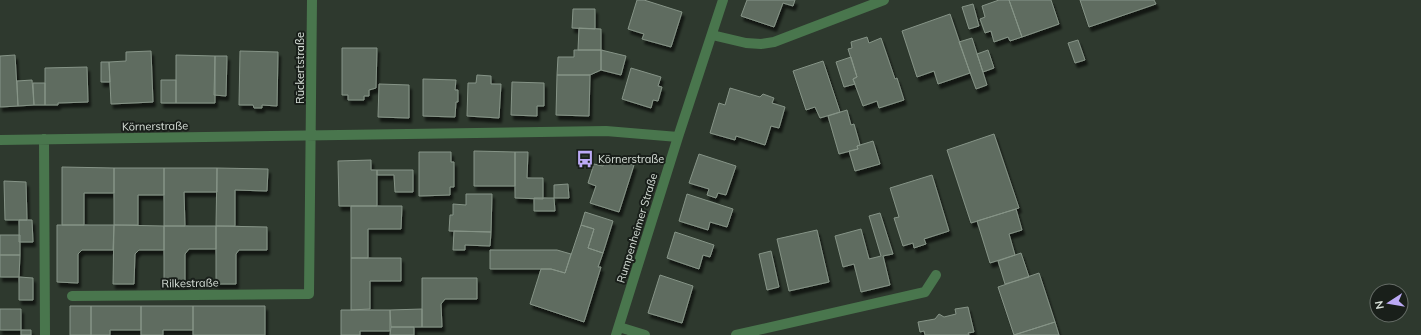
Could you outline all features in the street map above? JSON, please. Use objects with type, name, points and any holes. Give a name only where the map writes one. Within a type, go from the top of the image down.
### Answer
[{"type":"street","name":"Rückertstraße","points":[[311,136],[312,0]]},
{"type":"street","name":"Rumpenheimer Straße","points":[[645,335],[618,331],[678,137],[723,0]]},
{"type":"street","points":[[712,35],[761,44],[774,42],[884,0]]},
{"type":"street","name":"Körnerstraße","points":[[0,140],[606,131],[678,137]]},
{"type":"street","name":"Rilkestraße","points":[[72,296],[310,294],[311,136]]},
{"type":"street","points":[[44,139],[45,335]]},
{"type":"street","points":[[736,335],[925,292],[936,275]]},
{"type":"building","points":[[637,0],[644,0],[682,12],[671,47],[642,39],[644,34],[628,29]]},
{"type":"building","points":[[747,0],[795,0],[793,6],[783,3],[774,27],[741,16]]},
{"type":"building","points":[[999,0],[1009,0],[1022,37],[1010,41],[1008,37],[994,42],[991,31],[985,33],[980,19],[985,17],[982,6]]},
{"type":"building","points":[[1009,0],[1051,0],[1059,24],[1022,37]]},
{"type":"building","points":[[1080,0],[1154,0],[1156,4],[1089,27]]},
{"type":"building","points":[[973,4],[979,26],[969,29],[962,7]]},
{"type":"building","points":[[573,9],[595,9],[595,29],[572,28]]},
{"type":"building","points":[[950,14],[970,73],[938,84],[934,71],[917,77],[902,31]]},
{"type":"building","points":[[579,28],[601,29],[601,50],[578,50]]},
{"type":"building","points":[[867,37],[869,43],[881,38],[904,100],[879,108],[877,101],[863,106],[853,79],[857,77],[848,49],[852,48],[851,42]]},
{"type":"building","points":[[972,38],[987,85],[976,89],[959,42]]},
{"type":"building","points":[[1078,40],[1085,60],[1075,63],[1068,43]]},
{"type":"building","points":[[342,48],[377,48],[376,88],[369,90],[369,96],[364,96],[364,100],[348,100],[348,95],[342,95]]},
{"type":"building","points":[[574,50],[601,50],[601,70],[590,75],[557,75],[558,57],[574,57]]},
{"type":"building","points":[[601,50],[626,56],[621,75],[601,70]]},
{"type":"building","points":[[988,50],[994,68],[983,72],[977,54]]},
{"type":"building","points":[[151,51],[153,102],[111,104],[109,62],[126,61],[126,52]]},
{"type":"building","points":[[240,51],[278,52],[277,106],[262,105],[262,108],[254,108],[253,105],[239,105]]},
{"type":"building","points":[[15,55],[18,106],[0,107],[0,56]]},
{"type":"building","points":[[176,55],[215,56],[215,103],[176,103]]},
{"type":"building","points":[[215,56],[227,56],[226,96],[214,95]]},
{"type":"building","points":[[851,57],[857,77],[853,79],[855,84],[844,87],[836,62]]},
{"type":"building","points":[[823,61],[840,112],[820,118],[815,107],[806,110],[793,71]]},
{"type":"building","points":[[101,62],[109,62],[110,82],[101,82]]},
{"type":"building","points":[[87,67],[88,102],[45,105],[45,68]]},
{"type":"building","points":[[631,68],[661,77],[658,86],[662,87],[658,101],[653,100],[651,108],[622,99]]},
{"type":"building","points":[[477,75],[491,76],[491,84],[501,84],[499,118],[467,116],[468,83],[476,83]]},
{"type":"building","points":[[557,75],[590,75],[589,116],[556,115]]},
{"type":"building","points":[[423,79],[456,80],[455,90],[458,90],[458,102],[456,102],[455,117],[423,116]]},
{"type":"building","points":[[32,80],[34,105],[18,106],[17,81]]},
{"type":"building","points":[[161,80],[176,80],[176,103],[161,103]]},
{"type":"building","points":[[512,82],[544,83],[544,106],[537,106],[537,116],[511,115]]},
{"type":"building","points":[[33,83],[45,83],[45,105],[34,105]]},
{"type":"building","points":[[379,84],[409,85],[409,118],[378,117]]},
{"type":"building","points":[[730,88],[760,97],[763,94],[774,98],[772,103],[785,107],[779,128],[771,126],[765,145],[736,136],[735,140],[710,133],[719,103],[725,105]]},
{"type":"building","points":[[847,110],[851,125],[854,124],[860,145],[857,146],[858,149],[839,154],[828,116]]},
{"type":"building","points":[[994,134],[1019,208],[971,223],[947,150]]},
{"type":"building","points":[[873,141],[880,164],[855,171],[849,151],[858,149],[857,146]]},
{"type":"building","points":[[474,151],[515,152],[515,186],[474,186]]},
{"type":"building","points":[[419,152],[451,152],[451,162],[454,162],[454,187],[450,187],[450,195],[419,196]]},
{"type":"building","points":[[515,152],[528,152],[527,178],[543,178],[543,199],[515,198]]},
{"type":"building","points":[[699,154],[736,166],[726,195],[718,193],[716,198],[707,195],[709,189],[689,183]]},
{"type":"building","points":[[606,157],[634,165],[619,212],[590,203],[596,186],[588,183],[594,164],[603,166]]},
{"type":"building","points":[[371,160],[371,170],[377,170],[377,206],[339,206],[338,161]]},
{"type":"building","points":[[62,167],[114,168],[114,193],[84,193],[84,225],[62,225]]},
{"type":"building","points":[[114,168],[164,168],[164,195],[138,195],[138,225],[114,225]]},
{"type":"building","points":[[164,168],[217,168],[217,192],[184,192],[185,226],[164,226]]},
{"type":"building","points":[[217,168],[268,169],[267,191],[235,190],[235,226],[216,226]]},
{"type":"building","points":[[377,170],[413,170],[413,192],[395,192],[394,175],[377,175]]},
{"type":"building","points":[[932,175],[949,231],[924,239],[926,244],[914,248],[913,243],[903,246],[894,218],[899,217],[890,188]]},
{"type":"building","points":[[4,181],[26,182],[27,220],[5,220]]},
{"type":"building","points":[[568,184],[569,198],[554,198],[554,185]]},
{"type":"building","points":[[466,194],[492,194],[491,232],[449,231],[450,215],[453,215],[453,204],[466,205]]},
{"type":"building","points":[[687,194],[733,209],[727,227],[710,222],[708,230],[679,221]]},
{"type":"building","points":[[534,198],[554,198],[555,211],[534,211]]},
{"type":"building","points":[[351,206],[402,206],[401,229],[368,229],[368,258],[351,258]]},
{"type":"building","points":[[1016,209],[1022,230],[1009,234],[1015,255],[990,263],[977,221]]},
{"type":"building","points":[[585,212],[613,221],[603,253],[588,248],[594,229],[581,225]]},
{"type":"building","points":[[880,213],[893,254],[883,256],[890,285],[861,292],[854,264],[843,267],[835,236],[861,229],[869,259],[881,256],[869,216]]},
{"type":"building","points":[[19,220],[32,220],[33,242],[19,242]]},
{"type":"building","points":[[57,225],[114,225],[113,250],[82,250],[78,254],[78,283],[57,282]]},
{"type":"building","points":[[114,225],[164,226],[164,250],[139,250],[135,254],[134,284],[113,284]]},
{"type":"building","points":[[581,225],[594,229],[588,248],[603,253],[598,267],[601,267],[584,322],[530,304],[541,269],[551,269],[565,273]]},
{"type":"building","points":[[164,226],[216,226],[216,249],[189,249],[185,254],[185,285],[164,284]]},
{"type":"building","points":[[216,226],[267,227],[267,250],[239,250],[236,254],[236,284],[216,284]]},
{"type":"building","points":[[817,230],[829,282],[789,291],[777,239]]},
{"type":"building","points":[[454,231],[491,232],[490,246],[465,245],[465,250],[453,250]]},
{"type":"building","points":[[675,232],[714,245],[710,257],[703,255],[699,269],[667,258]]},
{"type":"building","points":[[0,235],[20,235],[20,255],[0,255]]},
{"type":"building","points":[[490,250],[557,250],[571,254],[565,273],[551,269],[490,269]]},
{"type":"building","points":[[771,251],[779,287],[767,290],[759,254]]},
{"type":"building","points":[[1021,253],[1029,277],[1005,284],[998,261]]},
{"type":"building","points":[[0,255],[20,255],[19,277],[0,277]]},
{"type":"building","points":[[351,258],[401,258],[401,281],[370,281],[370,309],[351,310]]},
{"type":"building","points":[[1039,273],[1055,322],[1014,335],[998,287]]},
{"type":"building","points":[[660,275],[693,286],[682,323],[648,313]]},
{"type":"building","points":[[19,277],[33,278],[33,300],[19,300]]},
{"type":"building","points":[[422,278],[477,278],[477,299],[445,299],[441,304],[442,327],[422,327]]},
{"type":"building","points":[[70,306],[91,306],[91,335],[70,335]]},
{"type":"building","points":[[91,306],[141,306],[141,330],[110,330],[110,335],[91,335]]},
{"type":"building","points":[[141,306],[193,306],[193,330],[163,330],[163,335],[141,335]]},
{"type":"building","points":[[193,306],[265,306],[265,335],[193,335]]},
{"type":"building","points":[[968,307],[974,332],[968,333],[969,335],[925,335],[924,331],[920,332],[918,322],[935,319],[939,314],[944,317],[956,314],[955,309]]},
{"type":"building","points":[[0,309],[21,309],[21,330],[0,330]]},
{"type":"building","points":[[422,309],[422,327],[391,327],[390,310]]},
{"type":"building","points":[[341,310],[390,310],[390,331],[360,331],[360,335],[341,335]]},
{"type":"building","points":[[1055,322],[1059,335],[1014,335]]},
{"type":"building","points":[[391,327],[414,327],[414,335],[390,335]]},
{"type":"building","points":[[21,330],[31,330],[31,335],[21,335]]},
{"type":"place","name":"Körnerstraße","points":[[585,159]]}]
